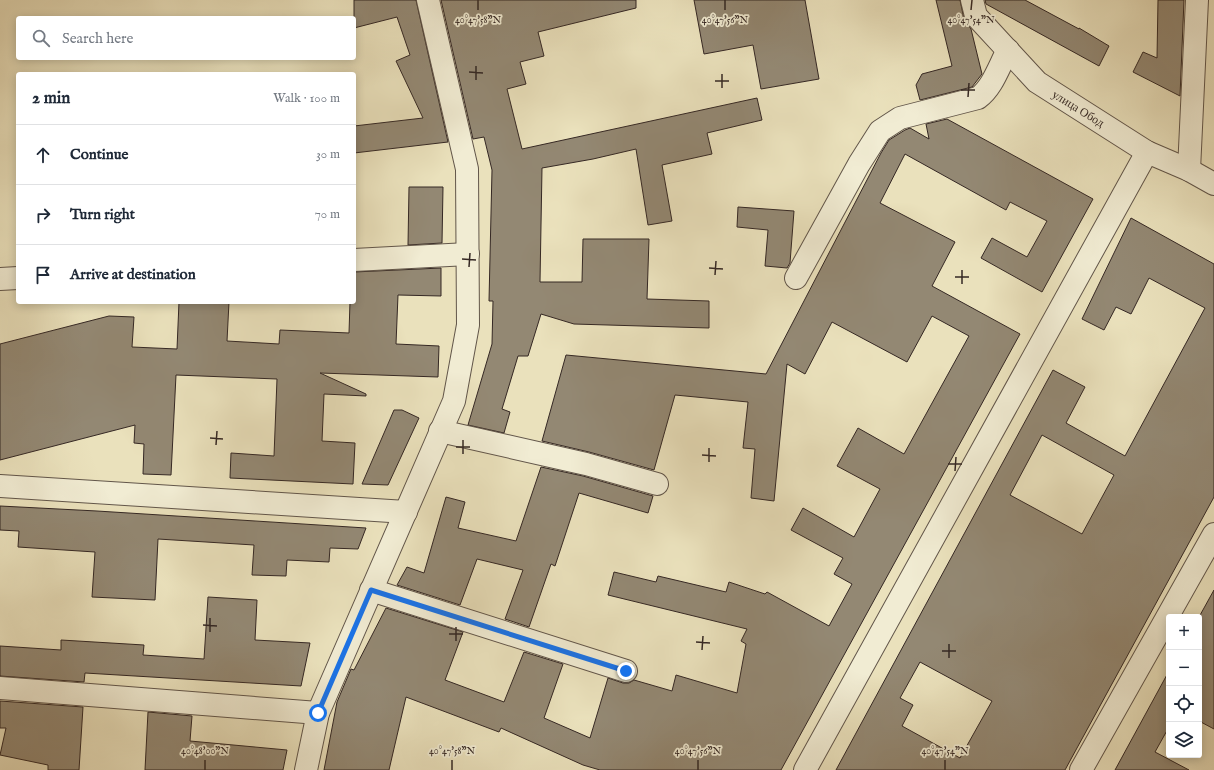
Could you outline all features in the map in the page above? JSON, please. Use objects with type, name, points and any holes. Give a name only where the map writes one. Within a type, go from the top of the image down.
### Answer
[{"type":"street","points":[[306,770],[318,713],[454,401],[468,325],[467,169],[428,0]]},
{"type":"street","name":"улица Обод","points":[[972,0],[976,16],[1037,82],[1147,152],[1190,170],[1214,184]]},
{"type":"street","points":[[1190,170],[1197,0]]},
{"type":"street","points":[[796,278],[859,164],[880,131],[900,118],[978,98],[990,85],[1008,50]]},
{"type":"street","points":[[804,770],[1147,152]]},
{"type":"street","points":[[356,260],[468,254]]},
{"type":"street","points":[[0,279],[16,278]]},
{"type":"street","points":[[440,431],[586,464],[657,484]]},
{"type":"street","points":[[0,486],[406,512]]},
{"type":"street","points":[[1081,770],[1214,534]]},
{"type":"street","points":[[371,590],[626,671]]},
{"type":"street","points":[[0,688],[318,713]]},
{"type":"building","points":[[354,0],[416,0],[448,142],[356,153],[356,126],[423,118],[396,61],[410,55],[397,17],[356,27],[356,16],[354,16]]},
{"type":"building","points":[[441,0],[636,0],[636,8],[538,32],[544,56],[520,62],[526,84],[507,89],[522,149],[757,98],[762,120],[707,133],[712,154],[662,165],[672,221],[648,225],[636,149],[593,159],[542,168],[540,282],[582,282],[583,239],[649,239],[647,299],[709,301],[709,328],[574,324],[541,314],[528,356],[518,356],[502,409],[510,412],[504,433],[468,425],[492,344],[493,301],[489,301],[492,170],[484,137],[473,139]]},
{"type":"building","points":[[694,0],[805,0],[819,79],[761,89],[753,45],[704,54]]},
{"type":"building","points":[[936,0],[960,0],[964,19],[971,29],[982,74],[972,87],[920,100],[916,85],[922,74],[952,66]]},
{"type":"building","points":[[985,0],[1025,0],[1079,28],[1109,46],[1099,66],[986,4]]},
{"type":"building","points":[[1158,0],[1184,0],[1180,96],[1133,72],[1143,52],[1157,58]]},
{"type":"building","points":[[947,119],[1093,199],[1042,292],[981,258],[992,238],[1027,257],[1047,221],[1010,202],[1006,210],[905,154],[880,203],[955,242],[932,286],[1020,334],[781,770],[600,770],[583,765],[501,728],[499,732],[406,697],[389,770],[324,770],[337,702],[351,669],[354,670],[386,608],[463,632],[445,680],[504,702],[524,652],[563,664],[544,718],[590,738],[608,678],[623,683],[629,683],[634,680],[672,691],[676,675],[737,693],[746,644],[741,641],[747,629],[608,595],[614,572],[656,582],[658,576],[726,592],[729,582],[765,594],[767,592],[829,626],[852,584],[834,574],[843,558],[791,530],[803,508],[854,537],[880,489],[837,466],[858,428],[904,454],[969,336],[932,316],[907,362],[832,322],[805,374],[787,364],[774,501],[751,498],[755,449],[743,448],[748,402],[675,395],[654,470],[542,441],[566,355],[766,374],[889,140],[910,128],[929,139],[926,124]]},
{"type":"building","points":[[409,187],[443,187],[442,243],[408,245]]},
{"type":"building","points":[[738,207],[794,211],[790,263],[787,268],[765,266],[768,230],[737,227]]},
{"type":"building","points":[[1131,218],[1214,264],[1214,497],[1065,770],[836,770],[1053,370],[1085,387],[1066,423],[1125,456],[1205,308],[1149,278],[1131,314],[1116,307],[1104,330],[1082,319]],"holes":[[[1042,435],[1114,475],[1082,534],[1010,495]],[[920,662],[992,701],[960,758],[902,726],[913,705],[900,698]]]},
{"type":"building","points":[[441,268],[441,296],[398,295],[396,344],[439,346],[438,377],[320,373],[366,394],[366,396],[324,394],[322,441],[355,443],[353,484],[230,478],[231,453],[274,456],[277,379],[176,375],[171,475],[143,474],[144,444],[134,443],[135,425],[0,460],[0,344],[109,316],[134,317],[132,347],[177,349],[179,304],[229,304],[227,341],[279,344],[280,330],[349,333],[350,304],[356,304],[356,272]]},
{"type":"building","points":[[394,410],[402,410],[419,418],[388,485],[362,484]]},
{"type":"building","points":[[541,467],[583,476],[653,496],[648,513],[579,493],[555,566],[551,564],[529,627],[505,619],[523,570],[477,559],[460,605],[397,585],[407,567],[424,573],[446,497],[465,502],[458,528],[516,541]]},
{"type":"building","points":[[0,506],[366,528],[358,549],[330,548],[329,562],[287,560],[286,576],[252,575],[254,545],[158,539],[155,600],[92,597],[95,552],[18,547],[19,531],[0,530]]},
{"type":"building","points":[[1214,590],[1214,729],[1202,723],[1202,614],[1201,614]]},
{"type":"building","points":[[208,597],[257,600],[255,640],[310,643],[301,686],[85,673],[84,682],[0,676],[0,646],[61,650],[61,640],[144,645],[143,655],[204,659]]},
{"type":"building","points":[[1166,676],[1166,732],[1155,752],[1189,770],[1115,770]]},
{"type":"building","points":[[0,701],[83,707],[79,770],[48,770],[48,765],[0,755],[6,728],[0,728]]},
{"type":"building","points":[[148,712],[192,716],[190,741],[287,750],[283,770],[145,770]]},
{"type":"route","points":[[318,713],[371,590],[626,671]]}]
